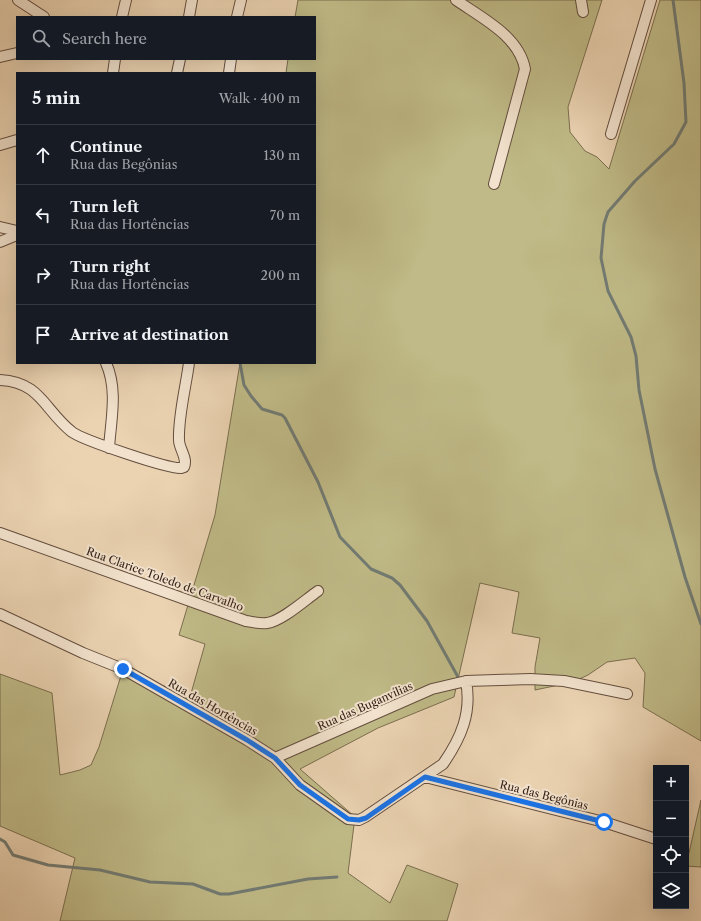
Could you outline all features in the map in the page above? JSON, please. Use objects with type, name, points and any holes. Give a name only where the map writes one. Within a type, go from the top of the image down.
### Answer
[{"type":"street","points":[[18,0],[42,16]]},
{"type":"street","points":[[122,16],[126,0]]},
{"type":"street","points":[[188,16],[192,0]]},
{"type":"street","points":[[237,16],[241,0]]},
{"type":"street","points":[[456,0],[494,26],[512,42],[523,58],[525,69],[494,184]]},
{"type":"street","points":[[581,0],[583,12]]},
{"type":"street","points":[[611,134],[651,0]]},
{"type":"street","points":[[0,57],[16,53]]},
{"type":"street","points":[[113,60],[113,72]]},
{"type":"street","points":[[177,72],[180,60]]},
{"type":"street","points":[[229,72],[231,60]]},
{"type":"street","points":[[0,145],[16,140]]},
{"type":"street","points":[[0,227],[16,231]]},
{"type":"street","points":[[0,242],[16,234]]},
{"type":"street","points":[[106,364],[112,383],[113,399],[109,448]]},
{"type":"street","points":[[0,380],[14,381],[25,385],[32,390],[72,432],[109,448],[178,468],[184,467],[185,464],[180,447],[179,434],[189,364]]},
{"type":"street","name":"Rua Clarice Toledo de Carvalho","points":[[0,533],[246,621],[259,624],[269,623],[278,618],[318,591]]},
{"type":"street","name":"Rua das Hortências","points":[[0,614],[83,653],[123,669],[247,740],[275,758],[300,785],[348,819],[354,820],[366,818],[443,764],[466,717],[468,695],[466,681]]},
{"type":"street","name":"Rua das Buganvílias","points":[[275,758],[432,689],[466,681],[523,679],[564,681],[627,694]]},
{"type":"street","name":"Rua das Begônias","points":[[425,777],[604,822],[653,838]]},
{"type":"shaded area","points":[[298,0],[602,0],[568,107],[570,132],[585,151],[597,157],[609,169],[660,0],[701,0],[701,741],[643,707],[645,673],[635,658],[607,662],[588,675],[573,682],[535,690],[535,667],[540,638],[512,633],[519,592],[480,583],[454,697],[378,728],[300,769],[355,817],[348,873],[390,903],[407,865],[458,884],[447,921],[60,921],[75,858],[0,826],[0,674],[52,693],[60,775],[80,770],[91,765],[99,747],[123,669],[190,697],[205,644],[179,635],[215,515],[240,364],[316,364],[316,72],[286,72],[288,60],[316,60],[316,16],[295,16]]},
{"type":"shaded area","points":[[701,800],[701,867],[689,866],[689,853]]},
{"type":"waterway","points":[[673,0],[684,83],[686,122],[674,144],[635,181],[608,212],[604,224],[601,258],[608,291],[631,337],[636,356],[639,390],[655,469],[685,577],[701,624]]},
{"type":"waterway","points":[[240,364],[244,385],[251,396],[262,409],[282,415],[285,418],[318,482],[340,537],[371,569],[392,578],[400,585],[427,621],[458,677]]},
{"type":"waterway","points":[[0,839],[5,842],[13,855],[48,865],[100,870],[150,882],[193,884],[220,894],[229,894],[308,879],[337,877]]},
{"type":"route","points":[[123,669],[247,740],[275,758],[290,776],[300,785],[348,819],[359,820],[366,818],[425,777],[604,822]]}]
